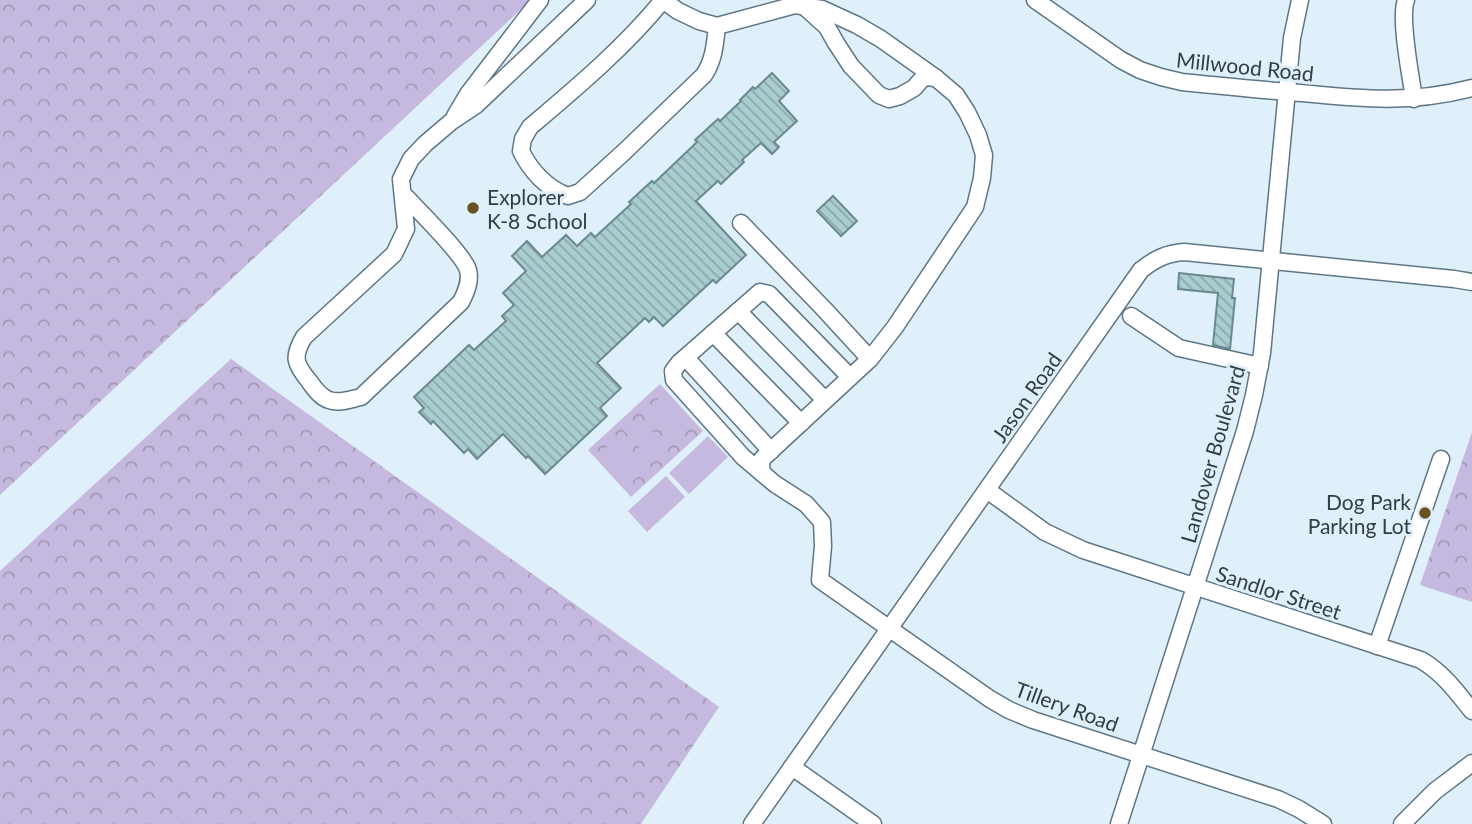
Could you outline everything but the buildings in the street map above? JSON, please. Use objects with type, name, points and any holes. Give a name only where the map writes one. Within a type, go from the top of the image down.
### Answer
[{"type":"street","points":[[452,121],[468,94],[540,0]]},
{"type":"street","points":[[402,194],[468,269],[468,288],[461,302],[361,397],[342,402],[330,401],[316,391],[298,368],[298,346],[304,337],[394,254],[406,229],[402,194],[401,179],[411,159],[452,121],[476,105],[587,0]]},
{"type":"street","points":[[717,26],[714,52],[704,75],[580,192],[568,196],[554,191],[527,163],[521,150],[523,139],[530,127],[618,48],[663,0],[678,11],[717,26],[794,5],[821,9],[857,25],[881,39],[956,95],[978,135],[984,155],[975,207],[895,327],[870,359],[762,459],[762,473]]},
{"type":"street","name":"Landover Boulevard","points":[[1119,824],[1245,431],[1260,366],[1292,38],[1300,0]]},
{"type":"street","points":[[1406,0],[1404,18],[1414,99]]},
{"type":"street","name":"Millwood Road","points":[[1040,2],[1121,60],[1140,70],[1182,82],[1363,99],[1414,99],[1472,88]]},
{"type":"street","points":[[804,7],[828,27],[850,66],[880,96],[889,99],[900,96],[926,77],[936,78]]},
{"type":"street","points":[[741,223],[870,359]]},
{"type":"street","name":"Jason Road","points":[[752,824],[1141,270],[1151,262],[1161,256],[1184,252],[1472,282]]},
{"type":"street","points":[[762,473],[743,457],[674,380],[673,371],[760,292],[769,294],[850,377]]},
{"type":"street","points":[[738,311],[825,400]]},
{"type":"street","points":[[1131,316],[1179,348],[1260,366]]},
{"type":"street","points":[[713,333],[801,423]]},
{"type":"street","points":[[686,358],[771,451]]},
{"type":"street","points":[[1377,646],[1441,459]]},
{"type":"street","name":"Tillery Road","points":[[762,473],[806,504],[822,522],[820,580],[990,699],[1033,720],[1278,799],[1323,824]]},
{"type":"street","name":"Sandlor Street","points":[[987,490],[1045,532],[1083,550],[1421,660],[1446,678],[1472,711]]},
{"type":"street","points":[[1402,824],[1435,791],[1472,763]]},
{"type":"street","points":[[792,767],[873,824]]},
{"type":"green space","points":[[0,0],[531,0],[0,495]]},
{"type":"green space","points":[[231,359],[719,707],[641,824],[0,824],[0,571]]},
{"type":"green space","points":[[660,384],[703,431],[631,497],[588,450]]},
{"type":"green space","points":[[663,395],[692,427],[677,440],[648,409]]},
{"type":"green space","points":[[639,417],[668,449],[653,462],[624,431]]},
{"type":"green space","points":[[1472,432],[1472,602],[1420,585]]},
{"type":"green space","points":[[708,436],[728,457],[689,494],[669,473]]},
{"type":"green space","points":[[616,439],[644,471],[630,484],[601,453]]},
{"type":"green space","points":[[666,476],[685,497],[647,532],[628,511]]},
{"type":"place","name":"Explorer K-8 School","points":[[473,208]]},
{"type":"place","name":"Dog Park Parking Lot","points":[[1425,513]]}]
